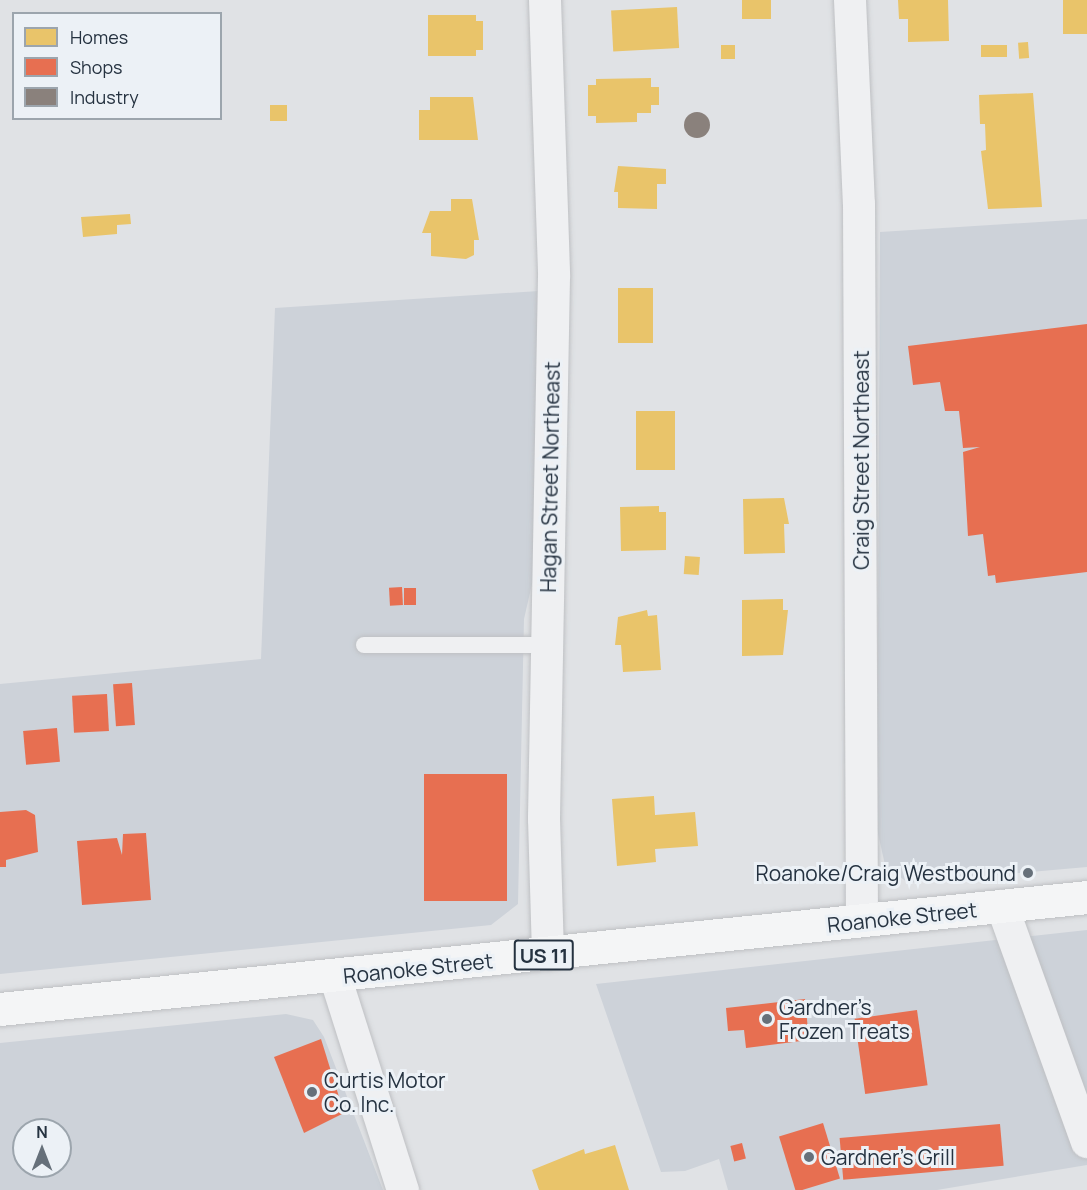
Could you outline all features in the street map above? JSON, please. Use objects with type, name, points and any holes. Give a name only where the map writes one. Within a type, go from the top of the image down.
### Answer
[{"type":"main road","name":"Roanoke Street","points":[[0,1009],[1087,897]]},
{"type":"street","name":"Hagan Street Northeast","points":[[545,0],[554,277],[547,645],[548,954]]},
{"type":"street","name":"Craig Street Northeast","points":[[850,0],[859,204],[862,921]]},
{"type":"street","points":[[1002,906],[1087,1142]]},
{"type":"street","points":[[335,976],[403,1190]]},
{"type":"lane","points":[[364,645],[547,645]]},
{"type":"shaded area","points":[[1087,219],[1087,867],[908,883],[885,865],[877,829],[880,232]]},
{"type":"shaded area","points":[[539,291],[535,571],[524,619],[518,904],[491,925],[0,974],[0,684],[261,659],[275,308]]},
{"type":"shaded area","points":[[1087,930],[1087,1165],[937,1190],[728,1190],[719,1159],[685,1171],[661,1172],[596,984]]},
{"type":"shaded area","points":[[286,1014],[313,1020],[324,1037],[383,1190],[0,1190],[0,1043]]},
{"type":"building: Homes","points":[[742,0],[771,0],[771,19],[742,19]]},
{"type":"building: Homes","points":[[898,0],[948,0],[949,41],[908,42],[908,19],[899,19]]},
{"type":"building: Homes","points":[[1063,0],[1087,0],[1087,34],[1063,34]]},
{"type":"building: Homes","points":[[677,7],[679,48],[613,51],[611,10]]},
{"type":"building: Homes","points":[[428,15],[476,15],[476,21],[483,21],[483,50],[476,50],[476,56],[428,56]]},
{"type":"building: Homes","points":[[1028,42],[1029,58],[1019,59],[1018,43]]},
{"type":"building: Homes","points":[[721,45],[735,45],[735,59],[721,59]]},
{"type":"building: Homes","points":[[981,45],[1007,45],[1007,57],[981,57]]},
{"type":"building: Homes","points":[[651,78],[651,87],[659,87],[659,105],[651,105],[651,113],[637,113],[637,122],[596,123],[596,116],[588,116],[588,85],[596,85],[596,79]]},
{"type":"building: Homes","points":[[1033,93],[1042,207],[988,209],[981,151],[986,150],[985,124],[980,124],[979,95]]},
{"type":"building: Homes","points":[[430,97],[473,97],[478,140],[419,140],[419,110],[430,110]]},
{"type":"building: Homes","points":[[270,105],[287,105],[287,121],[270,121]]},
{"type":"building: Homes","points":[[618,166],[666,169],[666,184],[657,184],[657,209],[618,208],[618,192],[614,192]]},
{"type":"building: Homes","points":[[451,199],[472,199],[479,240],[474,240],[474,255],[466,259],[431,256],[431,233],[422,233],[430,211],[451,211]]},
{"type":"building: Homes","points":[[130,214],[131,224],[117,225],[117,234],[83,237],[81,217]]},
{"type":"building: Homes","points":[[618,288],[653,288],[653,343],[618,343]]},
{"type":"building: Homes","points":[[636,411],[675,411],[675,470],[636,470]]},
{"type":"building: Homes","points":[[784,498],[789,524],[784,524],[785,553],[744,554],[743,499]]},
{"type":"building: Homes","points":[[659,506],[659,512],[666,512],[666,550],[621,551],[620,507]]},
{"type":"building: Homes","points":[[685,556],[700,557],[699,575],[684,574]]},
{"type":"building: Homes","points":[[783,599],[783,610],[788,610],[783,655],[742,656],[742,600]]},
{"type":"building: Homes","points":[[647,610],[648,616],[657,615],[661,670],[623,672],[621,645],[615,645],[618,617]]},
{"type":"building: Homes","points":[[654,796],[655,815],[695,812],[698,846],[655,849],[656,862],[617,866],[612,799]]},
{"type":"building: Homes","points":[[615,1145],[629,1190],[539,1190],[532,1170],[584,1149],[585,1154]]},
{"type":"building: Shops","points":[[1087,324],[1087,572],[996,583],[995,575],[988,576],[983,534],[968,536],[963,452],[980,447],[963,448],[959,411],[945,411],[940,382],[913,385],[908,346]]},
{"type":"building: Shops","points":[[402,587],[403,605],[390,606],[389,588]]},
{"type":"building: Shops","points":[[404,588],[416,588],[416,605],[404,605]]},
{"type":"building: Shops","points":[[132,683],[135,725],[116,726],[113,684]]},
{"type":"building: Shops","points":[[107,694],[109,731],[74,733],[72,696]]},
{"type":"building: Shops","points":[[57,728],[60,762],[26,765],[23,731]]},
{"type":"building: Shops","points":[[424,774],[507,774],[507,901],[424,901]]},
{"type":"building: Shops","points":[[26,810],[35,815],[38,852],[6,860],[6,867],[0,867],[0,812]]},
{"type":"building: Shops","points":[[146,833],[151,900],[82,905],[77,841],[117,838],[122,855],[123,834]]},
{"type":"building: Shops","name":"Gardner’s Frozen Treats","points":[[805,999],[809,1040],[746,1048],[744,1030],[728,1031],[726,1008]]},
{"type":"building: Shops","points":[[917,1010],[928,1085],[865,1094],[855,1019]]},
{"type":"building: Shops","name":"Curtis Motor Co. Inc.","points":[[321,1039],[344,1113],[304,1133],[274,1057]]},
{"type":"building: Shops","name":"Gardner’s Grill","points":[[823,1123],[840,1178],[795,1190],[779,1136]]},
{"type":"building: Shops","points":[[1000,1124],[1004,1166],[843,1180],[840,1138]]},
{"type":"building: Shops","points":[[742,1143],[746,1159],[734,1161],[730,1146]]},
{"type":"building: Industry","points":[[697,112],[706,116],[710,125],[706,134],[697,138],[688,134],[684,125],[688,116]]},
{"type":"place","name":"Roanoke/Craig Westbound","points":[[1028,873]]},
{"type":"place","name":"Gardner’s Frozen Treats","points":[[767,1019]]},
{"type":"place","name":"Curtis Motor Co. Inc.","points":[[312,1092]]},
{"type":"place","name":"Gardner’s Grill","points":[[809,1157]]}]
